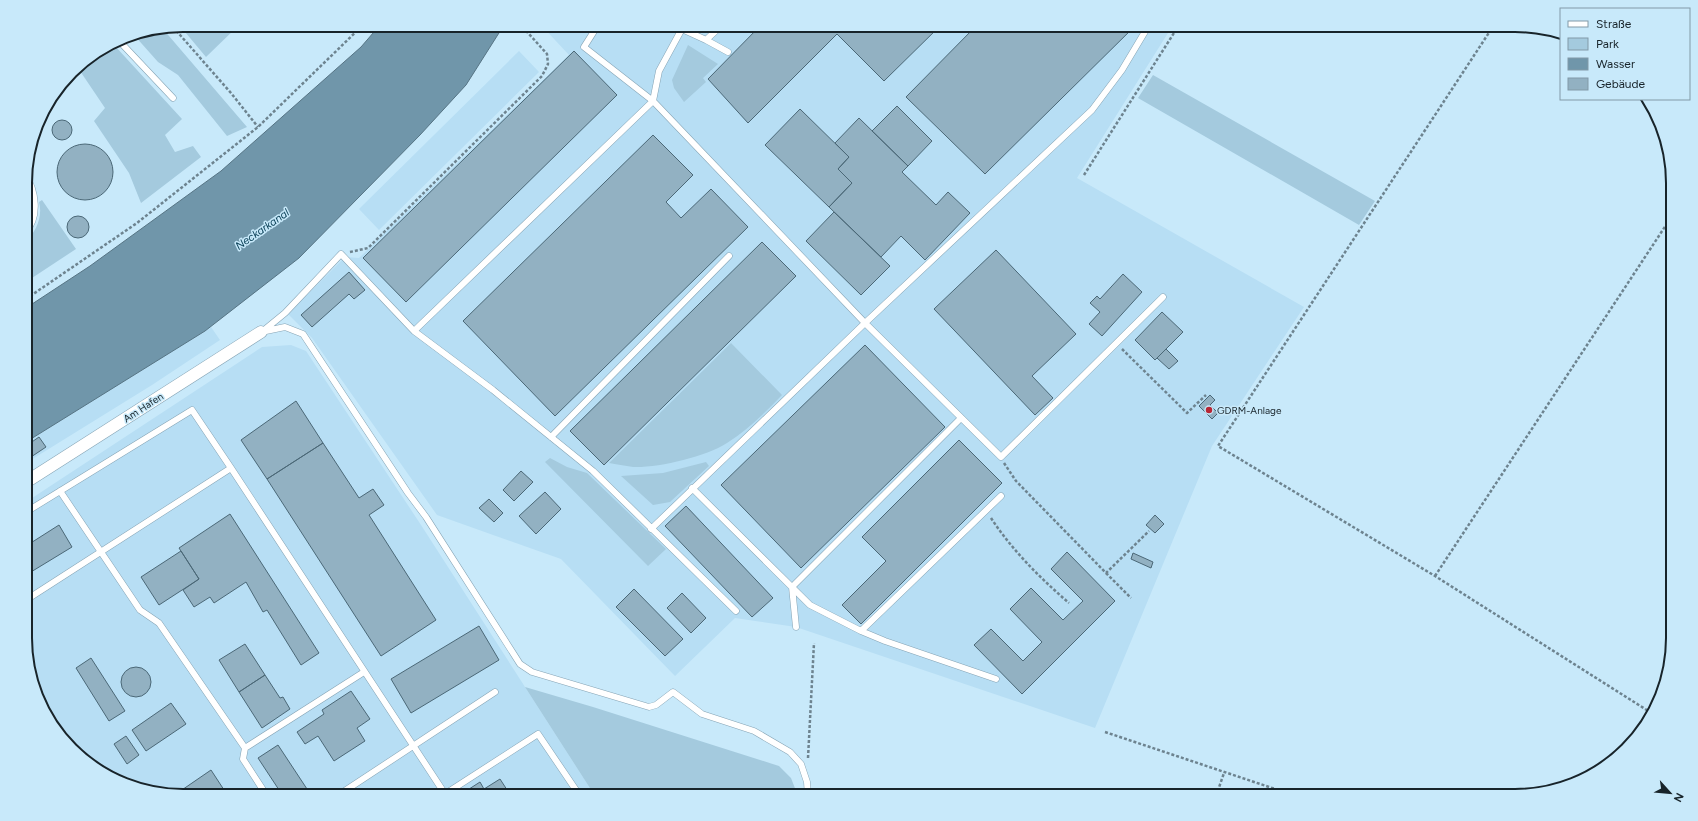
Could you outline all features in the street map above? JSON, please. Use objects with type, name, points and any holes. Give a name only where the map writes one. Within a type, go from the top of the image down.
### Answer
[{"type":"street","name":"Am Hafen","points":[[32,478],[261,332]]},
{"type":"lane","points":[[594,32],[584,47],[652,101],[865,323],[1001,457],[1163,297]]},
{"type":"lane","points":[[414,331],[652,101],[660,71],[680,32]]},
{"type":"lane","points":[[692,32],[728,52]]},
{"type":"lane","points":[[706,40],[715,32]]},
{"type":"lane","points":[[651,529],[865,323],[1092,110],[1122,70],[1145,32]]},
{"type":"lane","points":[[123,45],[173,98]]},
{"type":"lane","points":[[32,191],[36,205],[32,223]]},
{"type":"lane","points":[[341,254],[414,331],[493,390],[593,471],[736,611]]},
{"type":"lane","name":"Am Hafen","points":[[261,332],[285,313],[341,254]]},
{"type":"lane","points":[[551,436],[729,256]]},
{"type":"lane","name":"Am Hafen","points":[[261,332],[285,327],[303,334],[408,493],[426,517],[520,664],[532,672],[649,707],[656,705],[673,692],[702,714],[754,731],[790,752],[800,764],[807,782],[808,789]]},
{"type":"lane","points":[[32,508],[192,410],[413,746],[439,789]]},
{"type":"lane","points":[[792,587],[961,418]]},
{"type":"lane","points":[[32,596],[231,468]]},
{"type":"lane","points":[[692,488],[810,605],[861,631],[885,641],[996,679]]},
{"type":"lane","points":[[60,491],[140,610],[159,623],[245,748],[243,759],[262,789]]},
{"type":"lane","points":[[861,631],[1001,496]]},
{"type":"lane","points":[[792,587],[796,627]]},
{"type":"lane","points":[[245,748],[364,672]]},
{"type":"lane","points":[[348,789],[495,692]]},
{"type":"lane","points":[[452,789],[538,734],[575,789]]},
{"type":"path","points":[[177,32],[231,93],[258,127]]},
{"type":"path","points":[[32,295],[137,223],[258,127],[356,32]]},
{"type":"path","points":[[341,254],[368,248],[542,76],[548,64],[547,54],[527,32]]},
{"type":"path","points":[[1084,175],[1175,32]]},
{"type":"path","points":[[1489,32],[1218,446],[1435,576],[1647,710]]},
{"type":"path","points":[[1435,576],[1666,225]]},
{"type":"path","points":[[1116,343],[1187,413],[1206,395]]},
{"type":"path","points":[[1001,457],[1016,481],[1131,598]]},
{"type":"path","points":[[986,510],[1000,531],[1019,554],[1069,603]]},
{"type":"path","points":[[1106,573],[1149,531]]},
{"type":"path","points":[[808,759],[814,643]]},
{"type":"path","points":[[1105,732],[1275,789]]},
{"type":"path","points":[[1218,789],[1224,772]]},
{"type":"shaded area","points":[[548,32],[1169,32],[1077,178],[1304,307],[1212,446],[1095,728],[796,627],[735,618],[675,676],[561,559],[437,515],[312,338],[288,314],[345,257],[359,258],[569,55]]},
{"type":"shaded area","points":[[519,51],[539,72],[379,230],[359,209]]},
{"type":"shaded area","points":[[211,327],[220,340],[152,385],[32,459],[32,438]]},
{"type":"shaded area","points":[[291,345],[306,351],[421,525],[591,789],[164,788],[135,781],[108,769],[91,758],[76,745],[63,730],[52,713],[44,696],[37,677],[33,657],[32,498],[262,347]]},
{"type":"green space","points":[[185,32],[232,32],[206,57]]},
{"type":"green space","points":[[166,33],[247,127],[227,136],[178,75],[158,62],[138,39]]},
{"type":"green space","points":[[688,45],[718,64],[703,78],[706,82],[684,102],[674,88],[672,80]]},
{"type":"green space","points":[[117,48],[182,119],[165,135],[175,152],[193,146],[201,157],[141,203],[129,173],[94,121],[105,108],[81,72],[91,63]]},
{"type":"green space","points":[[1153,75],[1375,201],[1359,225],[1138,98]]},
{"type":"green space","points":[[42,200],[76,249],[32,278],[32,234],[38,224],[40,213],[39,202]]},
{"type":"green space","points":[[731,343],[782,395],[769,408],[749,427],[734,438],[707,453],[681,461],[655,466],[633,467],[609,463]]},
{"type":"green space","points":[[550,458],[567,467],[587,473],[666,549],[648,566],[545,462]]},
{"type":"green space","points":[[706,462],[709,466],[670,502],[653,505],[621,476],[663,473]]},
{"type":"green space","points":[[525,687],[779,766],[791,778],[795,789],[591,789]]},
{"type":"water","name":"Neckarkanal","points":[[374,32],[500,32],[466,85],[420,135],[299,258],[205,331],[32,438],[32,304],[90,266],[221,171],[361,47]]},
{"type":"building","points":[[754,32],[934,32],[884,81],[837,34],[748,123],[708,79]]},
{"type":"building","points":[[970,32],[1129,32],[985,174],[906,97]]},
{"type":"building","points":[[574,51],[617,95],[406,302],[363,258]]},
{"type":"building","points":[[897,106],[932,141],[908,166],[872,131]]},
{"type":"building","points":[[800,109],[849,157],[838,169],[852,183],[829,207],[765,145]]},
{"type":"building","points":[[859,118],[908,166],[902,172],[936,205],[948,192],[970,213],[925,260],[901,236],[881,257],[829,207],[852,183],[838,169],[849,157],[835,143]]},
{"type":"building","points":[[62,120],[69,123],[72,130],[69,137],[62,140],[55,137],[52,130],[55,123]]},
{"type":"building","points":[[653,135],[693,175],[666,202],[681,218],[711,189],[748,227],[555,416],[463,321]]},
{"type":"building","points":[[79,144],[91,144],[101,148],[109,156],[113,166],[113,178],[109,188],[101,196],[91,200],[79,200],[69,196],[61,188],[57,178],[57,166],[61,156],[69,148]]},
{"type":"building","points":[[834,212],[890,266],[861,295],[806,241]]},
{"type":"building","points":[[78,216],[86,219],[89,227],[86,235],[78,238],[70,235],[67,227],[70,219]]},
{"type":"building","points":[[762,242],[796,276],[604,465],[570,431]]},
{"type":"building","points":[[996,250],[1076,334],[1032,376],[1053,398],[1035,415],[934,309]]},
{"type":"building","points":[[349,272],[365,290],[354,299],[349,294],[312,327],[301,315]]},
{"type":"building","points":[[1123,274],[1142,292],[1102,336],[1089,324],[1100,312],[1090,303],[1097,296],[1100,299]]},
{"type":"building","points":[[1162,312],[1183,332],[1155,360],[1135,340]]},
{"type":"building","points":[[865,345],[945,427],[801,568],[721,485]]},
{"type":"building","points":[[1166,349],[1178,361],[1169,369],[1157,358]]},
{"type":"building","name":"GDRM-Anlage","points":[[1210,395],[1215,400],[1210,405],[1218,413],[1212,419],[1199,406]]},
{"type":"building","points":[[296,401],[323,443],[267,479],[241,440]]},
{"type":"building","points":[[39,437],[46,447],[32,456],[32,442]]},
{"type":"building","points":[[959,440],[1002,483],[861,624],[842,605],[886,561],[862,537]]},
{"type":"building","points":[[323,443],[359,498],[373,489],[384,505],[369,515],[436,620],[381,656],[267,479]]},
{"type":"building","points":[[521,471],[533,482],[514,501],[503,490]]},
{"type":"building","points":[[545,492],[561,509],[536,534],[519,516]]},
{"type":"building","points":[[489,499],[503,513],[494,522],[479,508]]},
{"type":"building","points":[[686,506],[773,598],[752,617],[665,526]]},
{"type":"building","points":[[230,514],[319,653],[301,665],[267,610],[263,612],[246,582],[214,603],[210,597],[194,607],[183,590],[199,579],[179,548]]},
{"type":"building","points":[[1155,515],[1164,524],[1155,533],[1146,525]]},
{"type":"building","points":[[59,525],[72,547],[32,571],[32,542]]},
{"type":"building","points":[[181,551],[199,579],[159,605],[141,577]]},
{"type":"building","points":[[1067,552],[1115,601],[1022,694],[974,645],[991,629],[1023,661],[1042,642],[1010,609],[1031,588],[1063,620],[1083,601],[1051,569]]},
{"type":"building","points":[[1133,553],[1153,562],[1151,568],[1131,559]]},
{"type":"building","points":[[634,589],[683,639],[665,656],[616,607]]},
{"type":"building","points":[[682,593],[706,618],[691,633],[667,608]]},
{"type":"building","points":[[479,626],[499,660],[411,713],[391,679]]},
{"type":"building","points":[[245,644],[265,675],[239,692],[219,660]]},
{"type":"building","points":[[91,658],[125,711],[109,721],[76,668]]},
{"type":"building","points":[[136,667],[146,672],[151,682],[146,692],[136,697],[126,692],[121,682],[126,672]]},
{"type":"building","points":[[265,675],[280,698],[283,697],[290,709],[262,728],[239,692]]},
{"type":"building","points":[[351,691],[370,719],[357,728],[365,741],[334,761],[318,736],[305,744],[297,732],[324,714],[322,710]]},
{"type":"building","points":[[171,703],[186,724],[146,751],[132,730]]},
{"type":"building","points":[[126,736],[139,755],[127,764],[114,744]]},
{"type":"building","points":[[278,745],[307,789],[278,789],[258,758]]},
{"type":"building","points":[[211,770],[223,789],[183,789]]},
{"type":"building","points":[[500,779],[506,789],[484,789]]},
{"type":"building","points":[[480,782],[484,789],[469,789]]},
{"type":"place","name":"GDRM-Anlage","points":[[1209,410]]}]
